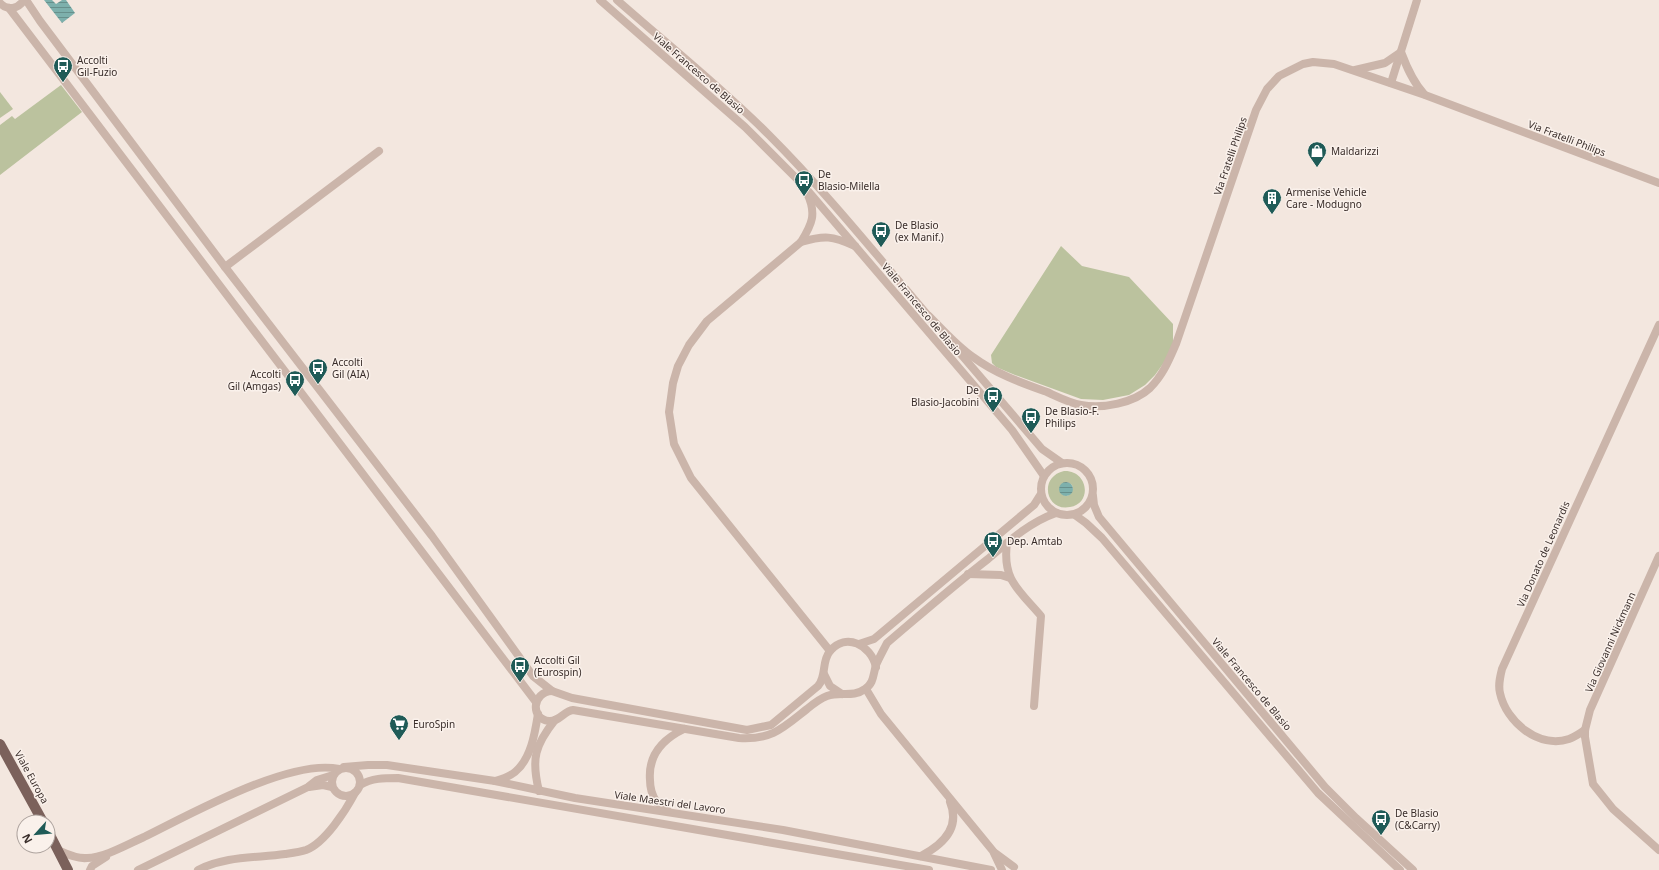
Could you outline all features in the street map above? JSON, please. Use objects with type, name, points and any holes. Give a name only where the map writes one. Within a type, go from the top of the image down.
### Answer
[{"type":"main road","name":"Viale Europa","points":[[0,744],[39,814]]},
{"type":"main road","points":[[56,846],[68,870]]},
{"type":"street","points":[[9,8],[17,7],[25,0],[225,267],[432,536],[533,676],[561,696],[748,730],[771,725],[818,686],[822,681],[824,673]]},
{"type":"street","name":"Viale Francesco de Blasio","points":[[600,0],[744,127],[803,186],[857,247],[1012,430],[1044,476]]},
{"type":"street","name":"Viale Francesco de Blasio","points":[[617,0],[728,96],[769,135],[827,196],[1042,449],[1062,463]]},
{"type":"street","points":[[1391,83],[1417,0]]},
{"type":"street","points":[[0,3],[9,8],[536,702]]},
{"type":"street","points":[[1354,71],[1385,63],[1401,52]]},
{"type":"street","points":[[1401,52],[1414,81],[1425,95]]},
{"type":"street","name":"Via Fratelli Philips","points":[[929,316],[973,357],[1012,379],[1081,405],[1098,406],[1131,400],[1149,389],[1164,370],[1176,344],[1256,110],[1267,89],[1280,76],[1303,64],[1313,62],[1334,64],[1391,83],[1659,183]]},
{"type":"street","points":[[225,267],[379,151]]},
{"type":"street","points":[[803,186],[813,208],[810,228],[801,242],[707,321],[700,330],[678,366],[670,398],[669,412],[674,444],[691,478],[830,651]]},
{"type":"street","points":[[801,242],[826,237],[839,239],[857,247]]},
{"type":"street","name":"Via Donato de Leonardis","points":[[1585,734],[1559,741],[1541,739],[1532,736],[1521,727],[1508,712],[1500,693],[1499,682],[1502,669],[1659,325]]},
{"type":"street","points":[[1062,463],[1077,465],[1089,474],[1094,489],[1093,496],[1089,504],[1083,511],[1075,515],[1062,515],[1056,513],[1044,502],[1041,494],[1041,485],[1044,476],[1049,470],[1062,463]]},
{"type":"street","points":[[859,644],[874,639],[1034,505],[1041,494]]},
{"type":"street","name":"Viale Francesco de Blasio","points":[[1093,496],[1094,505],[1099,516],[1325,787],[1356,818],[1413,870]]},
{"type":"street","points":[[539,791],[536,778],[535,757],[540,742],[555,720],[568,711],[574,710],[739,738],[753,739],[772,735],[820,699],[829,695],[850,695],[866,689],[872,683],[876,667],[887,644],[968,574],[1007,543],[1041,518],[1056,513]]},
{"type":"street","name":"Viale Francesco de Blasio","points":[[1075,515],[1102,538],[1318,793],[1400,870]]},
{"type":"street","points":[[1007,543],[1005,557],[1006,570],[1010,578],[1040,616],[1034,706]]},
{"type":"street","name":"Via Giovanni Nickmann","points":[[1585,734],[1590,710],[1659,556]]},
{"type":"street","points":[[968,574],[1001,575],[1010,578]]},
{"type":"street","points":[[842,694],[830,686],[824,673],[823,665],[830,651],[836,646],[851,642],[859,644],[871,653],[876,667]]},
{"type":"street","points":[[866,689],[881,714],[993,851],[1002,870],[1010,866],[1019,869]]},
{"type":"street","points":[[552,691],[541,695],[536,702],[536,710],[545,720],[555,720]]},
{"type":"street","points":[[561,696],[565,705],[563,715]]},
{"type":"street","points":[[496,781],[514,773],[523,765],[534,734],[538,714]]},
{"type":"street","points":[[669,812],[656,801],[650,789],[651,764],[655,754],[663,742],[671,735],[684,729]]},
{"type":"street","points":[[1585,734],[1593,784],[1613,809],[1659,850]]},
{"type":"street","name":"Viale Maestri del Lavoro","points":[[130,844],[236,793],[278,776],[321,767],[342,768],[368,765],[387,765],[496,781],[576,798],[783,830],[991,870]]},
{"type":"street","points":[[138,870],[308,787],[318,780],[333,775],[342,768],[349,768],[356,771],[359,775],[357,789],[350,802],[322,839],[306,850],[280,855],[232,860],[212,864],[198,870]]},
{"type":"street","points":[[333,775],[332,786],[338,794],[345,796],[350,796],[368,781],[378,778],[398,778],[929,870]]},
{"type":"street","points":[[308,787],[323,785],[332,786]]},
{"type":"street","points":[[921,856],[939,845],[949,832],[952,823],[953,810],[947,796]]},
{"type":"street","points":[[58,850],[76,857],[87,858],[99,856],[130,844]]},
{"type":"street","points":[[90,870],[101,860],[130,844]]},
{"type":"street","points":[[993,851],[1019,869]]},
{"type":"green space","points":[[61,85],[82,112],[0,175],[0,125],[12,116],[15,119]]},
{"type":"green space","points":[[0,92],[13,109],[0,118]]},
{"type":"green space","points":[[1061,246],[1082,266],[1129,277],[1173,324],[1173,343],[1165,361],[1155,375],[1145,385],[1129,395],[1103,400],[1081,399],[1015,375],[996,367],[992,363],[991,355]]},
{"type":"green space","points":[[1064,471],[1072,472],[1083,481],[1085,494],[1082,500],[1070,507],[1062,507],[1055,504],[1048,493],[1048,486],[1056,474]],"holes":[[[1068,482],[1072,485],[1073,489],[1068,496],[1063,495],[1060,489],[1064,483]]]},
{"type":"water","points":[[44,0],[52,0],[56,4],[62,0],[66,0],[75,13],[62,23]]},
{"type":"water","points":[[1066,482],[1071,484],[1073,489],[1071,494],[1066,496],[1061,494],[1059,489],[1061,484]]},
{"type":"place","name":"Accolti Gil-Fuzio","points":[[63,83]]},
{"type":"place","name":"Maldarizzi","points":[[1317,168]]},
{"type":"place","name":"De Blasio-Milella","points":[[804,197]]},
{"type":"place","name":"Armenise Vehicle Care - Modugno","points":[[1272,215]]},
{"type":"place","name":"De Blasio (ex Manif.)","points":[[881,248]]},
{"type":"place","name":"Accolti Gil (AIA)","points":[[318,385]]},
{"type":"place","name":"Accolti Gil (Amgas)","points":[[295,397]]},
{"type":"place","name":"De Blasio-Jacobini","points":[[993,413]]},
{"type":"place","name":"De Blasio-F. Philips","points":[[1031,434]]},
{"type":"place","name":"Dep. Amtab","points":[[993,558]]},
{"type":"place","name":"Accolti Gil (Eurospin)","points":[[520,683]]},
{"type":"place","name":"EuroSpin","points":[[399,741]]},
{"type":"place","name":"De Blasio (C&Carry)","points":[[1381,836]]}]
